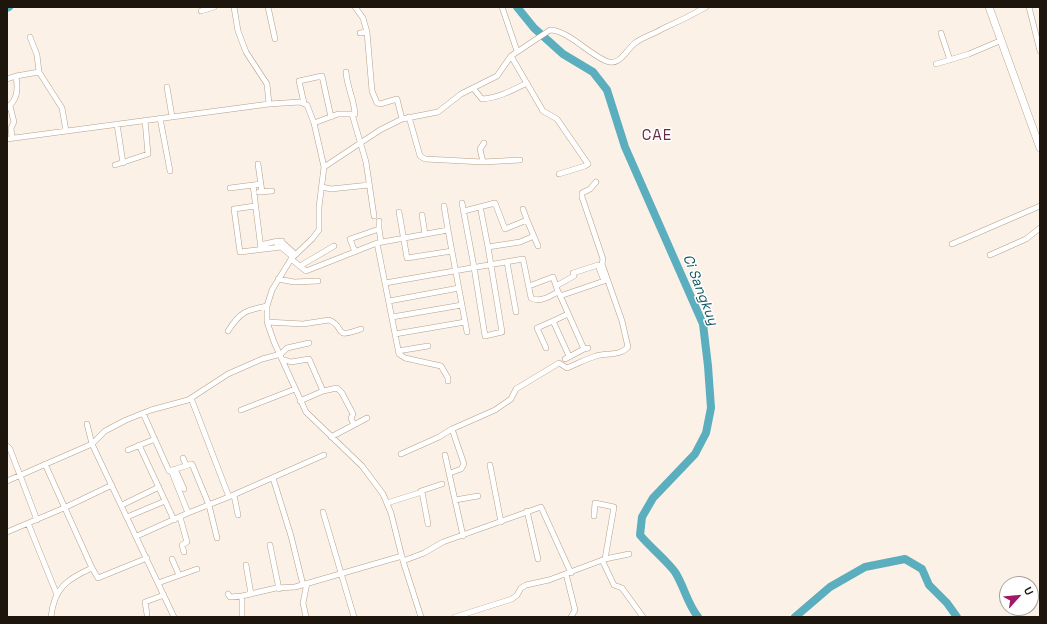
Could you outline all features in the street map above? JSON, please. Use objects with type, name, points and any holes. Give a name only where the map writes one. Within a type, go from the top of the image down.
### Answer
[{"type":"main road","points":[[990,7],[1040,148]]},
{"type":"street","points":[[201,11],[214,7]]},
{"type":"street","points":[[234,7],[243,44],[251,60],[267,84],[269,104]]},
{"type":"street","points":[[268,7],[275,39]]},
{"type":"street","points":[[356,7],[363,18],[367,32],[372,91],[377,103],[380,104],[397,99],[402,119]]},
{"type":"street","points":[[502,7],[517,51]]},
{"type":"street","points":[[324,167],[361,142],[402,119],[438,112],[461,94],[497,76],[517,51],[550,30],[561,32],[592,54],[607,62],[614,62],[621,59],[635,43],[694,15],[706,7]]},
{"type":"street","points":[[1029,7],[1040,51]]},
{"type":"street","points":[[360,33],[367,32]]},
{"type":"street","points":[[941,33],[950,60]]},
{"type":"street","points":[[30,37],[37,55],[39,72],[62,108],[66,131]]},
{"type":"street","points":[[936,64],[1002,40]]},
{"type":"street","points":[[512,56],[544,111],[557,119],[588,164],[586,166],[559,174]]},
{"type":"street","points":[[7,79],[39,72]]},
{"type":"street","points":[[346,72],[347,86],[354,104],[355,113],[352,114]]},
{"type":"street","points":[[16,76],[18,89],[15,101],[8,107],[14,122],[11,128],[10,138],[269,104],[304,103]]},
{"type":"street","points":[[331,118],[322,76],[299,81],[304,103],[309,108],[314,123],[324,167],[319,230],[312,239],[293,257],[278,279],[269,296],[267,306],[267,322],[274,342],[300,401],[311,419],[362,466],[377,484],[387,503],[402,558],[421,617]]},
{"type":"street","points":[[473,88],[479,97],[486,99],[497,96],[527,83]]},
{"type":"street","points":[[167,87],[172,117]]},
{"type":"street","points":[[314,123],[341,114],[352,114]]},
{"type":"street","points":[[352,114],[366,162],[374,216]]},
{"type":"street","points":[[409,117],[420,156],[422,158],[483,162],[520,160]]},
{"type":"street","points":[[160,118],[170,171]]},
{"type":"street","points":[[115,165],[148,154],[145,120]]},
{"type":"street","points":[[118,124],[124,162]]},
{"type":"street","points":[[483,162],[480,149],[484,143]]},
{"type":"street","points":[[258,164],[262,192]]},
{"type":"street","points":[[401,454],[439,437],[452,429],[488,414],[511,399],[516,389],[559,363],[568,368],[583,360],[598,356],[616,354],[628,347],[622,321],[602,264],[603,259],[582,197],[582,193],[590,189],[596,182]]},
{"type":"street","points":[[230,188],[261,184]]},
{"type":"street","points":[[253,185],[261,247]]},
{"type":"street","points":[[322,187],[331,189],[369,185]]},
{"type":"street","points":[[254,193],[272,191]]},
{"type":"street","points":[[462,203],[485,336],[502,332],[481,211]]},
{"type":"street","points":[[464,211],[495,203],[505,229],[527,220]]},
{"type":"street","points":[[255,206],[234,209],[240,252],[261,247],[280,245],[306,271],[379,243],[448,230]]},
{"type":"street","points":[[444,206],[467,332]]},
{"type":"street","points":[[952,244],[1040,206]]},
{"type":"street","points":[[523,209],[538,246]]},
{"type":"street","points":[[399,212],[407,258],[452,251]]},
{"type":"street","points":[[422,215],[425,234]]},
{"type":"street","points":[[378,220],[379,243],[385,283],[399,354],[405,358],[441,366],[448,378],[448,381]]},
{"type":"street","points":[[990,255],[1026,239],[1040,228]]},
{"type":"street","points":[[355,252],[350,239],[379,229]]},
{"type":"street","points":[[488,247],[520,242],[534,236]]},
{"type":"street","points":[[300,266],[334,246]]},
{"type":"street","points":[[385,283],[523,259],[531,298],[536,301],[604,281],[598,265],[573,273],[574,276],[556,286]]},
{"type":"street","points":[[507,262],[516,312]]},
{"type":"street","points":[[529,286],[552,277],[568,314],[586,348],[567,358],[553,321]]},
{"type":"street","points":[[278,279],[294,282],[318,281]]},
{"type":"street","points":[[389,301],[459,288]]},
{"type":"street","points":[[392,318],[462,305]]},
{"type":"street","points":[[228,332],[235,320],[246,311],[267,306]]},
{"type":"street","points":[[546,348],[537,328],[568,314]]},
{"type":"street","points":[[267,322],[303,324],[329,320],[342,333],[346,334],[361,329]]},
{"type":"street","points":[[395,334],[465,322]]},
{"type":"street","points":[[281,356],[287,348],[309,343]]},
{"type":"street","points":[[398,351],[428,346]]},
{"type":"street","points":[[7,481],[92,444],[101,434],[110,428],[143,413],[191,398],[228,374],[262,359],[281,356],[291,362],[309,359],[323,391]]},
{"type":"street","points":[[300,401],[323,391],[337,388],[341,391],[353,414],[351,418],[354,425]]},
{"type":"street","points":[[241,410],[295,389]]},
{"type":"street","points":[[191,398],[232,496],[238,515]]},
{"type":"street","points":[[143,413],[169,471],[192,464],[209,505],[217,538]]},
{"type":"street","points":[[330,437],[367,418]]},
{"type":"street","points":[[87,424],[92,444],[137,536],[174,617]]},
{"type":"street","points":[[450,473],[461,469],[464,464],[452,429]]},
{"type":"street","points":[[128,450],[155,439]]},
{"type":"street","points":[[139,445],[174,520]]},
{"type":"street","points":[[7,446],[10,449],[37,520]]},
{"type":"street","points":[[137,536],[324,455]]},
{"type":"street","points":[[445,455],[463,536]]},
{"type":"street","points":[[183,458],[186,465]]},
{"type":"street","points":[[45,464],[64,508],[98,578],[147,558]]},
{"type":"street","points":[[490,465],[501,522]]},
{"type":"street","points":[[173,470],[184,489]]},
{"type":"street","points":[[173,470],[188,513]]},
{"type":"street","points":[[273,478],[305,584],[303,603],[306,617]]},
{"type":"street","points":[[387,503],[442,484]]},
{"type":"street","points":[[7,532],[64,508],[112,485]]},
{"type":"street","points":[[122,505],[159,487]]},
{"type":"street","points":[[421,491],[423,493],[428,524]]},
{"type":"street","points":[[455,500],[478,496]]},
{"type":"street","points":[[127,517],[166,501]]},
{"type":"street","points":[[594,516],[595,504],[614,507],[604,559],[614,584],[622,588],[643,617]]},
{"type":"street","points":[[228,594],[230,597],[242,596],[305,584],[341,572],[424,553],[440,544],[539,507],[542,508],[569,574],[575,610],[571,617]]},
{"type":"street","points":[[527,511],[538,559]]},
{"type":"street","points":[[323,512],[354,617]]},
{"type":"street","points":[[180,517],[187,542],[182,546],[184,552]]},
{"type":"street","points":[[28,523],[57,595]]},
{"type":"street","points":[[270,546],[279,589]]},
{"type":"street","points":[[455,617],[512,599],[526,585],[569,574],[604,559],[629,554]]},
{"type":"street","points":[[172,559],[179,575]]},
{"type":"street","points":[[246,565],[251,594]]},
{"type":"street","points":[[51,617],[52,604],[62,586],[69,578],[92,568]]},
{"type":"street","points":[[158,584],[179,575],[197,570]]},
{"type":"street","points":[[146,614],[145,602],[164,594]]},
{"type":"street","points":[[242,596],[242,617]]},
{"type":"waterway","name":"Ci Sangkuy","points":[[517,7],[534,28],[563,54],[593,72],[607,90],[625,147],[703,324],[711,408],[706,433],[695,454],[653,498],[642,517],[640,535],[675,572],[694,612],[698,617]]},
{"type":"waterway","name":"Ci Sangkuy","points":[[795,617],[830,587],[865,567],[905,559],[922,569],[929,585],[947,603],[957,617]]},
{"type":"district","name":"CAE","points":[[657,136]]}]
